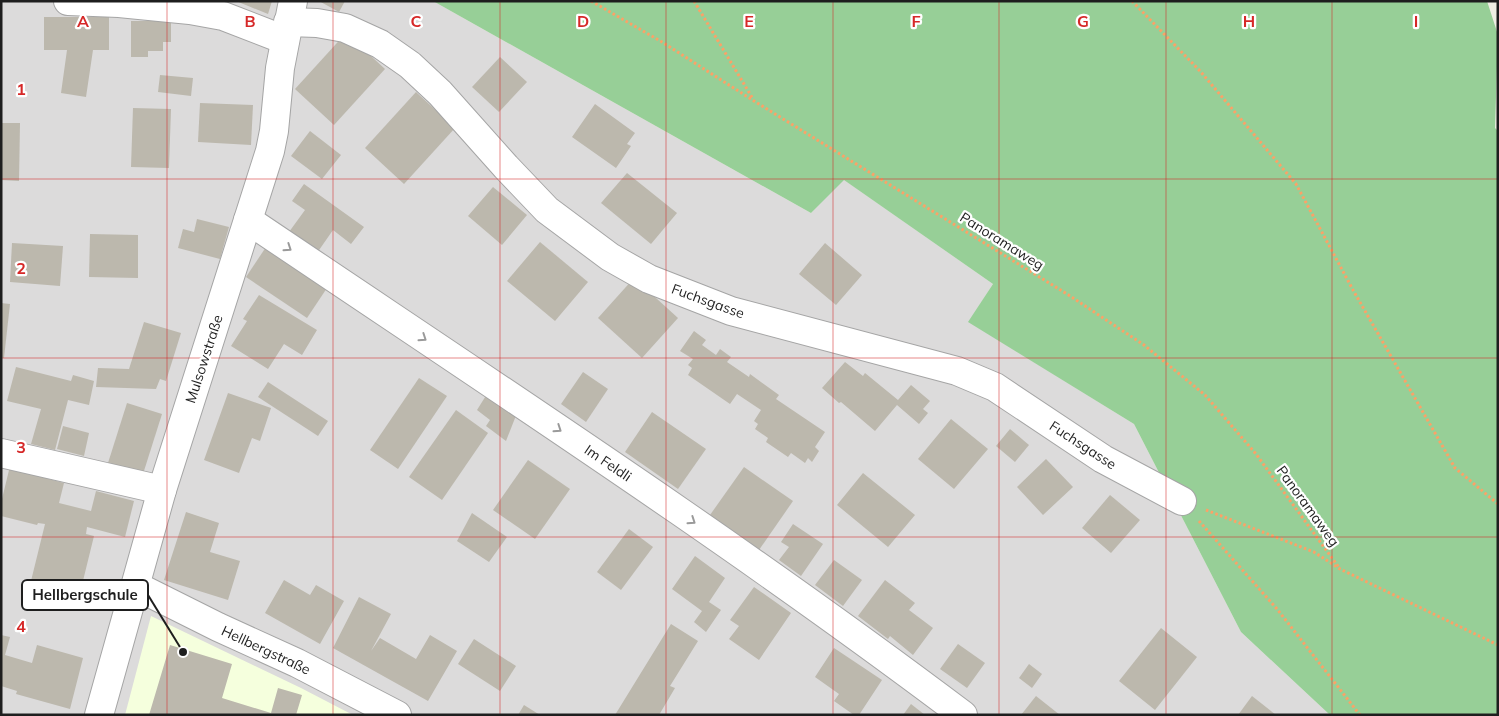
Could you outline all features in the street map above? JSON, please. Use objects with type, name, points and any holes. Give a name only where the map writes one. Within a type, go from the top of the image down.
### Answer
[{"type":"street","name":"Fuchsgasse","points":[[68,1],[119,3],[190,10],[223,16],[317,23],[345,28],[380,44],[410,65],[440,93],[506,168],[547,210],[610,257],[649,279],[731,310],[956,371],[995,387],[1103,459],[1182,501]]},
{"type":"street","name":"Mulsowstraße","points":[[99,715],[162,490],[270,151],[274,131],[280,68],[289,21]]},
{"type":"street","name":"Im Feldli","points":[[248,220],[794,591],[963,715]]},
{"type":"street","points":[[1,453],[162,490]]},
{"type":"street","name":"Hellbergstraße","points":[[136,586],[218,627],[297,663],[397,715]]},
{"type":"path","name":"Panoramaweg","points":[[591,1],[662,42],[1067,294],[1144,345],[1205,395],[1256,454],[1340,569]]},
{"type":"path","points":[[694,1],[754,101]]},
{"type":"path","points":[[1132,1],[1200,71],[1296,184],[1352,290],[1454,468],[1498,504]]},
{"type":"path","points":[[1182,501],[1314,552],[1340,569],[1498,644]]},
{"type":"path","points":[[1182,501],[1277,609],[1360,715]]},
{"type":"shaded area","points":[[1,1],[433,1],[811,213],[843,179],[993,284],[969,322],[1134,424],[1241,632],[1330,715],[1,715]]},
{"type":"shaded area","points":[[151,616],[301,688],[353,715],[125,715]]},
{"type":"green space","points":[[433,1],[1487,1],[1498,35],[1495,128],[1498,131],[1498,715],[1330,715],[1241,632],[1134,424],[968,322],[993,284],[844,180],[811,213]]},
{"type":"building","points":[[236,1],[272,1],[268,14]]},
{"type":"building","points":[[319,1],[345,1],[339,12]]},
{"type":"building","points":[[44,17],[109,17],[109,50],[93,50],[86,97],[61,93],[67,50],[44,50]]},
{"type":"building","points":[[131,21],[171,21],[171,42],[163,42],[163,51],[148,51],[148,57],[131,57]]},
{"type":"building","points":[[346,33],[385,69],[334,125],[295,89]]},
{"type":"building","points":[[500,57],[527,82],[499,112],[472,87]]},
{"type":"building","points":[[160,75],[193,78],[191,96],[158,92]]},
{"type":"building","points":[[416,92],[455,128],[404,184],[365,148]]},
{"type":"building","points":[[200,103],[253,105],[251,145],[198,142]]},
{"type":"building","points":[[595,104],[635,133],[627,144],[631,146],[616,168],[572,137]]},
{"type":"building","points":[[133,108],[171,109],[169,168],[131,167]]},
{"type":"building","points":[[1,123],[20,123],[19,181],[1,180]]},
{"type":"building","points":[[310,131],[341,155],[322,179],[291,156]]},
{"type":"building","points":[[627,173],[677,213],[651,244],[601,203]]},
{"type":"building","points":[[304,184],[364,227],[351,244],[333,230],[317,253],[289,232],[305,210],[292,201]]},
{"type":"building","points":[[493,187],[527,215],[502,245],[468,216]]},
{"type":"building","points":[[197,219],[229,227],[220,259],[178,248],[183,229],[194,232]]},
{"type":"building","points":[[90,234],[138,235],[138,278],[89,277]]},
{"type":"building","points":[[540,242],[588,282],[555,321],[507,281]]},
{"type":"building","points":[[12,243],[63,246],[60,286],[10,282]]},
{"type":"building","points":[[825,243],[862,275],[836,305],[799,274]]},
{"type":"building","points":[[268,244],[329,285],[307,318],[246,277]]},
{"type":"building","points":[[634,278],[678,318],[642,358],[598,318]]},
{"type":"building","points":[[259,295],[317,330],[302,355],[284,344],[268,369],[231,346],[247,321],[243,319]]},
{"type":"building","points":[[1,303],[10,304],[4,358],[1,357]]},
{"type":"building","points":[[144,322],[181,333],[166,381],[160,379],[156,389],[96,387],[98,368],[129,369]]},
{"type":"building","points":[[694,331],[706,340],[702,345],[716,355],[720,349],[731,357],[727,362],[749,377],[750,374],[779,395],[776,399],[825,432],[815,447],[819,451],[812,462],[808,458],[805,463],[791,453],[788,457],[766,442],[768,438],[755,429],[758,424],[754,421],[761,410],[737,394],[730,404],[688,375],[692,368],[688,365],[693,359],[680,351]]},
{"type":"building","points":[[845,362],[863,376],[865,373],[898,400],[911,385],[930,401],[923,409],[928,413],[919,424],[897,405],[875,431],[822,388]]},
{"type":"building","points":[[16,367],[71,381],[73,375],[94,381],[89,405],[68,400],[55,450],[31,444],[41,409],[7,401]]},
{"type":"building","points":[[583,372],[608,389],[586,422],[561,404]]},
{"type":"building","points":[[419,378],[447,396],[398,469],[370,450]]},
{"type":"building","points":[[268,382],[328,421],[318,436],[258,397]]},
{"type":"building","points":[[228,393],[271,408],[260,441],[252,438],[239,473],[204,460]]},
{"type":"building","points":[[487,394],[517,413],[506,441],[486,426],[490,420],[477,410]]},
{"type":"building","points":[[127,403],[162,414],[143,474],[108,463]]},
{"type":"building","points":[[456,410],[488,433],[442,500],[409,477]]},
{"type":"building","points":[[652,412],[706,449],[678,489],[625,452]]},
{"type":"building","points":[[951,419],[988,449],[954,489],[918,459]]},
{"type":"building","points":[[63,426],[89,433],[84,456],[57,449]]},
{"type":"building","points":[[1010,429],[1029,445],[1015,462],[996,446]]},
{"type":"building","points":[[1046,459],[1073,487],[1043,515],[1017,487]]},
{"type":"building","points":[[528,460],[570,489],[535,539],[493,510]]},
{"type":"building","points":[[10,466],[50,476],[49,479],[64,483],[59,503],[91,511],[96,491],[134,501],[125,537],[87,527],[86,534],[94,536],[79,597],[30,585],[45,524],[38,523],[37,525],[1,516],[1,503]]},
{"type":"building","points":[[744,467],[793,501],[759,550],[710,515]]},
{"type":"building","points":[[863,473],[915,515],[888,547],[837,505]]},
{"type":"building","points":[[1110,495],[1140,520],[1111,553],[1082,528]]},
{"type":"building","points":[[186,512],[219,523],[210,552],[240,561],[228,600],[164,580]]},
{"type":"building","points":[[472,513],[507,537],[489,562],[457,541]]},
{"type":"building","points":[[793,524],[823,544],[801,576],[779,560],[789,547],[781,542]]},
{"type":"building","points":[[629,529],[653,547],[621,590],[597,572]]},
{"type":"building","points":[[695,556],[725,578],[709,602],[721,610],[706,632],[694,622],[702,611],[672,589]]},
{"type":"building","points":[[834,560],[862,580],[843,606],[815,585]]},
{"type":"building","points":[[284,580],[310,595],[316,585],[344,601],[320,644],[265,613]]},
{"type":"building","points":[[885,580],[915,603],[909,610],[933,628],[913,655],[890,636],[888,639],[858,616]]},
{"type":"building","points":[[754,587],[791,613],[759,660],[729,639],[739,626],[730,620]]},
{"type":"building","points":[[359,597],[391,614],[371,651],[380,638],[416,659],[430,635],[457,651],[428,701],[333,648]]},
{"type":"building","points":[[671,624],[698,641],[670,686],[675,688],[659,715],[615,715]]},
{"type":"building","points":[[1161,628],[1197,657],[1155,710],[1119,681]]},
{"type":"building","points":[[1,635],[10,637],[5,655],[32,663],[37,645],[83,658],[70,709],[16,694],[17,691],[1,686]]},
{"type":"building","points":[[474,639],[516,666],[500,691],[458,664]]},
{"type":"building","points":[[958,644],[985,663],[967,688],[940,669]]},
{"type":"building","points":[[170,645],[232,664],[222,698],[271,713],[278,688],[302,695],[296,715],[149,715]]},
{"type":"building","points":[[834,648],[882,680],[859,715],[854,715],[834,701],[839,694],[815,677]]},
{"type":"building","points":[[1029,664],[1042,674],[1032,688],[1019,678]]},
{"type":"building","points":[[1036,696],[1060,715],[1021,715]]},
{"type":"building","points":[[1252,696],[1276,715],[1238,715]]},
{"type":"building","points":[[911,704],[925,715],[903,715]]},
{"type":"building","points":[[524,705],[540,715],[518,715]]},
{"type":"place","name":"Hellbergschule","points":[[183,652]]}]
